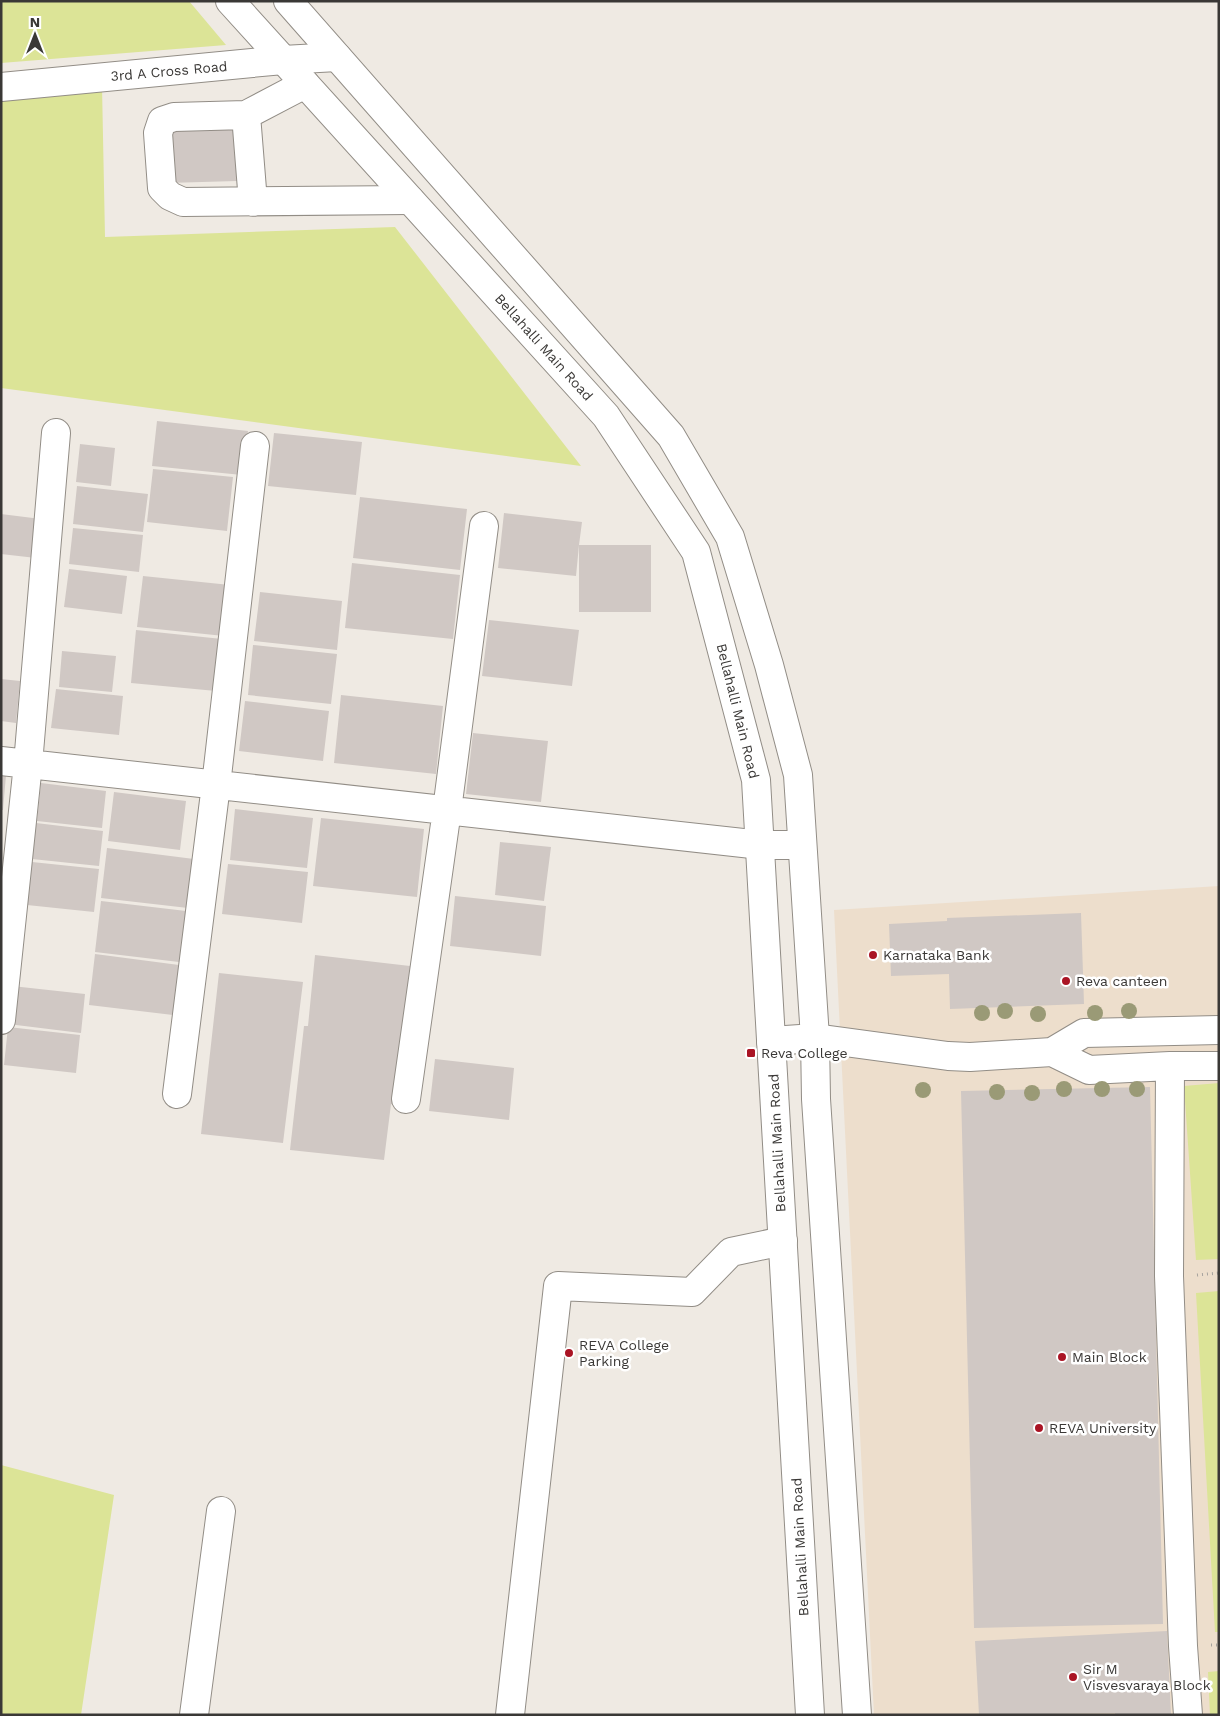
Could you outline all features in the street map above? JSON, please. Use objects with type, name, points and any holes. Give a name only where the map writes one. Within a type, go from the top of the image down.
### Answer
[{"type":"main road","name":"Bellahalli Main Road","points":[[230,1],[606,416],[696,552],[756,780],[810,1715]]},
{"type":"main road","points":[[288,1],[670,436],[730,537],[769,665],[798,775],[815,1038],[816,1099],[856,1715]]},
{"type":"main road","name":"3rd A Cross Road","points":[[1,87],[283,60],[336,57]]},
{"type":"main road","points":[[305,84],[246,116],[174,117],[162,121],[158,133],[162,188],[170,196],[183,202],[410,200]]},
{"type":"main road","points":[[246,116],[253,202]]},
{"type":"main road","points":[[1,1020],[28,764],[56,432]]},
{"type":"main road","points":[[177,1094],[216,785],[255,446]]},
{"type":"main road","points":[[406,1099],[447,810],[484,526]]},
{"type":"main road","points":[[1,761],[761,845],[802,845]]},
{"type":"main road","points":[[771,1041],[815,1038],[948,1056],[970,1057],[1052,1052],[1084,1033],[1219,1030]]},
{"type":"main road","points":[[1052,1052],[1089,1070],[1170,1066],[1219,1066]]},
{"type":"main road","points":[[1170,1066],[1169,1276],[1183,1646],[1188,1715]]},
{"type":"main road","points":[[510,1715],[558,1286],[692,1292],[731,1252],[783,1241]]},
{"type":"main road","points":[[194,1715],[221,1511]]},
{"type":"shaded area","name":"REVA University","points":[[1219,886],[1219,1715],[874,1715],[834,910]]},
{"type":"green space","points":[[1,1],[189,1],[226,45],[1,63]]},
{"type":"green space","points":[[102,86],[105,237],[395,227],[581,466],[1,388],[1,98]]},
{"type":"green space","points":[[1219,1083],[1219,1259],[1196,1260],[1184,1086]]},
{"type":"green space","points":[[1219,1291],[1219,1632],[1215,1632],[1196,1293]]},
{"type":"green space","points":[[1,1465],[114,1495],[81,1715],[1,1715]]},
{"type":"green space","points":[[1219,1671],[1219,1715],[1210,1715],[1208,1672]]},
{"type":"building","points":[[235,128],[237,181],[167,183],[166,130]]},
{"type":"building","points":[[157,421],[248,431],[242,475],[152,466]]},
{"type":"building","points":[[274,433],[362,442],[356,495],[268,486]]},
{"type":"building","points":[[80,444],[115,448],[111,486],[76,482]]},
{"type":"building","points":[[153,469],[233,477],[227,531],[147,522]]},
{"type":"building","points":[[77,486],[148,494],[143,532],[73,524]]},
{"type":"building","points":[[360,497],[467,509],[460,570],[353,558]]},
{"type":"building","points":[[504,513],[582,522],[576,576],[498,568]]},
{"type":"building","points":[[1,514],[41,519],[36,558],[1,554]]},
{"type":"building","points":[[73,528],[143,535],[139,572],[69,564]]},
{"type":"building","points":[[579,545],[651,545],[651,612],[579,612]]},
{"type":"building","points":[[352,563],[460,575],[453,639],[345,628]]},
{"type":"building","points":[[69,569],[127,576],[122,614],[64,607]]},
{"type":"building","points":[[143,576],[230,585],[224,636],[137,627]]},
{"type":"building","points":[[260,592],[342,601],[337,650],[254,641]]},
{"type":"building","points":[[489,620],[579,630],[572,686],[482,676]]},
{"type":"building","points":[[136,630],[222,639],[216,691],[131,683]]},
{"type":"building","points":[[253,645],[337,654],[331,704],[248,695]]},
{"type":"building","points":[[62,651],[116,656],[112,692],[59,687]]},
{"type":"building","points":[[1,679],[20,681],[16,723],[1,721]]},
{"type":"building","points":[[56,689],[123,696],[119,735],[51,728]]},
{"type":"building","points":[[341,695],[443,706],[436,774],[334,763]]},
{"type":"building","points":[[245,701],[329,711],[323,761],[239,751]]},
{"type":"building","points":[[473,733],[548,741],[541,802],[466,794]]},
{"type":"building","points":[[1,775],[6,775],[3,810],[1,810]]},
{"type":"building","points":[[41,783],[106,791],[102,828],[37,821]]},
{"type":"building","points":[[114,792],[186,801],[180,850],[108,841]]},
{"type":"building","points":[[235,809],[313,818],[307,868],[230,860]]},
{"type":"building","points":[[321,818],[424,829],[417,897],[313,886]]},
{"type":"building","points":[[36,823],[103,831],[99,866],[32,859]]},
{"type":"building","points":[[500,842],[551,847],[544,901],[495,895]]},
{"type":"building","points":[[107,848],[194,859],[188,908],[101,898]]},
{"type":"building","points":[[32,862],[99,869],[94,912],[27,905]]},
{"type":"building","points":[[228,864],[308,872],[302,923],[222,914]]},
{"type":"building","points":[[455,896],[546,906],[541,956],[450,946]]},
{"type":"building","points":[[101,901],[186,911],[179,962],[95,952]]},
{"type":"building","points":[[1081,913],[1084,1004],[950,1009],[949,974],[891,976],[889,924],[947,921],[947,918]]},
{"type":"building","points":[[95,954],[179,965],[173,1015],[89,1005]]},
{"type":"building","points":[[315,955],[410,966],[395,1105],[391,1104],[384,1160],[290,1150],[304,1026],[308,1026]]},
{"type":"building","points":[[219,973],[303,982],[283,1143],[201,1134]]},
{"type":"building","points":[[12,986],[85,994],[81,1033],[8,1024]]},
{"type":"building","points":[[8,1027],[80,1035],[76,1073],[4,1065]]},
{"type":"building","points":[[435,1059],[514,1068],[509,1120],[429,1111]]},
{"type":"building","name":"Main Block","points":[[1150,1087],[1163,1624],[974,1628],[961,1091]]},
{"type":"building","name":"Sir M Visvesvaraya Block","points":[[1167,1631],[1171,1715],[1115,1715],[1115,1713],[979,1715],[975,1641]]},
{"type":"place","name":"Karnataka Bank","points":[[873,955]]},
{"type":"place","name":"Reva canteen","points":[[1066,981]]},
{"type":"place","name":"Reva College","points":[[751,1053]]},
{"type":"place","name":"REVA College Parking","points":[[569,1353]]},
{"type":"place","name":"Main Block","points":[[1062,1357]]},
{"type":"place","name":"REVA University","points":[[1039,1428]]},
{"type":"place","name":"Sir M Visvesvaraya Block","points":[[1073,1677]]}]
